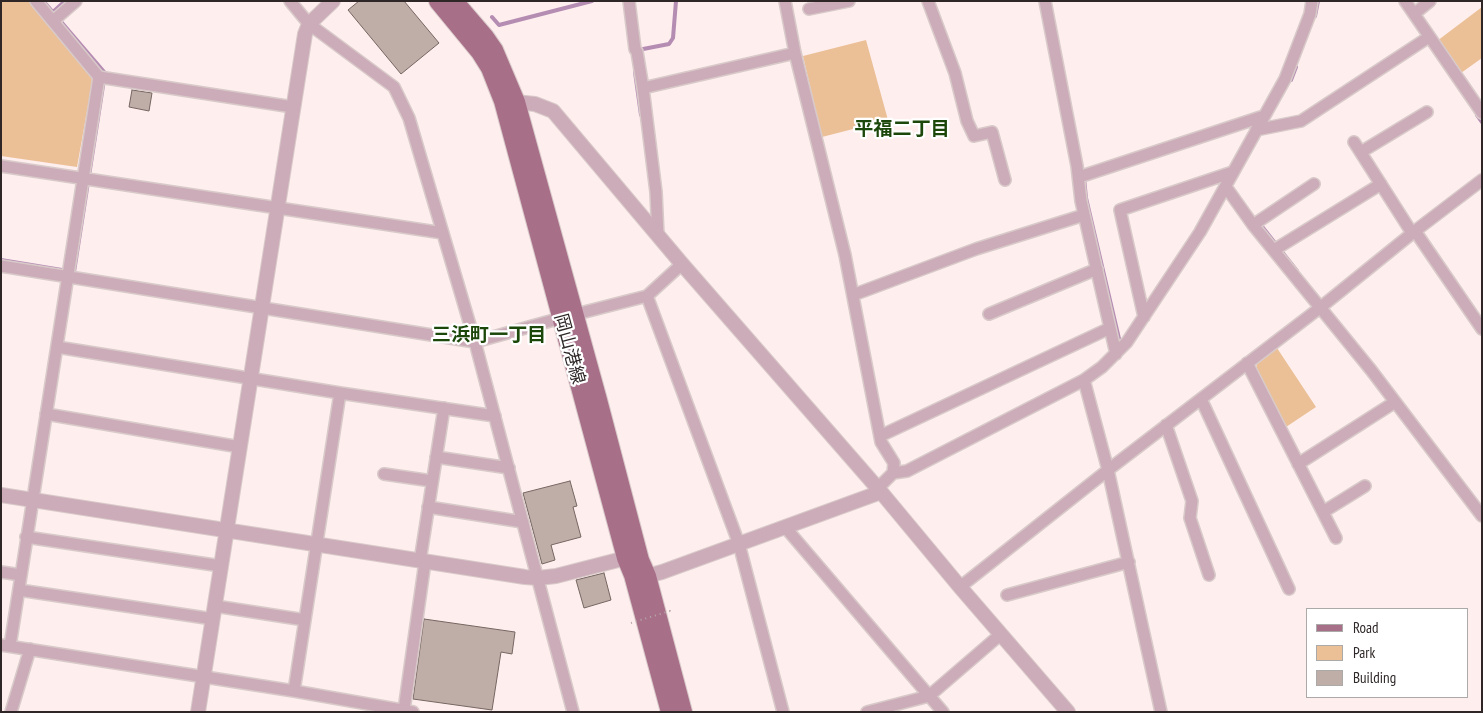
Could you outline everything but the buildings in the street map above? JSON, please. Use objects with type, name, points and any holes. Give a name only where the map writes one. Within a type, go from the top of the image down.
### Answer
[{"type":"main road","name":"岡山港線","points":[[450,3],[510,101],[637,567],[683,712]]},
{"type":"main road","name":"岡山港線","points":[[637,567],[670,712]]},
{"type":"street","points":[[36,1],[56,19],[103,77],[293,107]]},
{"type":"street","points":[[56,19],[76,1]]},
{"type":"street","points":[[290,1],[309,24],[394,87],[409,118],[475,342],[573,712]]},
{"type":"street","points":[[198,712],[305,34],[309,24],[333,1]]},
{"type":"street","points":[[629,1],[643,88],[656,192],[658,236]]},
{"type":"street","points":[[1,495],[422,562],[538,578],[637,567],[739,544],[879,490],[892,473],[894,463],[881,442],[845,255],[795,53],[785,1]]},
{"type":"street","points":[[809,9],[849,1]]},
{"type":"street","points":[[928,1],[955,73],[967,121],[974,136],[992,132],[1005,180]]},
{"type":"street","points":[[1045,1],[1083,176],[1084,215],[1116,354]]},
{"type":"street","points":[[892,473],[907,471],[1084,380],[1102,367],[1127,342],[1200,232],[1285,79],[1310,14],[1312,1]]},
{"type":"street","points":[[1405,1],[1414,14],[1426,39],[1482,114]]},
{"type":"street","points":[[1414,14],[1430,1]]},
{"type":"street","points":[[1256,130],[1301,121],[1426,39]]},
{"type":"street","points":[[643,88],[795,53]]},
{"type":"street","points":[[103,77],[87,179],[68,273],[19,590],[6,646],[409,711],[428,507],[444,408]]},
{"type":"street","points":[[510,101],[543,106],[553,112],[1068,712]]},
{"type":"street","points":[[1361,152],[1427,112]]},
{"type":"street","points":[[1083,176],[1264,116]]},
{"type":"street","points":[[1354,142],[1482,329]]},
{"type":"street","points":[[1,166],[442,233]]},
{"type":"street","points":[[1144,317],[1120,210],[1233,172]]},
{"type":"street","points":[[960,587],[1482,180]]},
{"type":"street","points":[[1256,223],[1314,184]]},
{"type":"street","points":[[1277,248],[1381,184]]},
{"type":"street","points":[[1226,186],[1277,248],[1482,516]]},
{"type":"street","points":[[853,295],[976,249],[1084,215]]},
{"type":"street","points":[[1,266],[68,273],[262,308],[475,342],[647,296],[682,264]]},
{"type":"street","points":[[989,314],[1097,269]]},
{"type":"street","points":[[647,296],[739,544],[783,712]]},
{"type":"street","points":[[880,436],[1110,328]]},
{"type":"street","points":[[56,347],[495,416]]},
{"type":"street","points":[[1247,364],[1336,538]]},
{"type":"street","points":[[1084,380],[1108,470],[1160,712]]},
{"type":"street","points":[[294,691],[340,393]]},
{"type":"street","points":[[1201,399],[1289,589]]},
{"type":"street","points":[[1298,464],[1395,402]]},
{"type":"street","points":[[46,414],[240,447]]},
{"type":"street","points":[[1166,425],[1192,501],[1190,518],[1209,575]]},
{"type":"street","points":[[436,457],[509,468]]},
{"type":"street","points":[[384,474],[432,481]]},
{"type":"street","points":[[1323,512],[1365,486]]},
{"type":"street","points":[[428,507],[523,522]]},
{"type":"street","points":[[785,527],[943,712]]},
{"type":"street","points":[[26,537],[221,566]]},
{"type":"street","points":[[1007,595],[1129,562]]},
{"type":"street","points":[[1,572],[21,575]]},
{"type":"street","points":[[19,590],[214,612],[305,620]]},
{"type":"street","points":[[867,712],[929,696],[1001,634]]},
{"type":"street","points":[[12,712],[30,649]]},
{"type":"path","points":[[631,623],[670,612]]},
{"type":"green space","points":[[1,1],[29,1],[93,78],[77,167],[1,156]]},
{"type":"green space","points":[[1482,7],[1482,58],[1461,73],[1437,41]]},
{"type":"green space","points":[[866,40],[888,120],[822,137],[803,56]]},
{"type":"green space","points":[[1277,348],[1316,407],[1286,427],[1256,371],[1257,362]]},
{"type":"waterway","points":[[53,12],[65,1]]},
{"type":"waterway","points":[[492,17],[499,25],[592,1]]},
{"type":"waterway","points":[[638,50],[669,44],[673,38],[676,1]]},
{"type":"waterway","points":[[1315,16],[1318,1]]},
{"type":"waterway","points":[[1,260],[74,272],[105,73],[45,3]]},
{"type":"waterway","points":[[1291,80],[1296,67]]},
{"type":"waterway","points":[[635,72],[641,115]]},
{"type":"waterway","points":[[1477,115],[1482,122]]},
{"type":"waterway","points":[[1084,178],[1086,198],[1120,343]]},
{"type":"waterway","points":[[1260,224],[1297,271]]},
{"type":"district","name":"平福二丁目","points":[[902,130]]},
{"type":"district","name":"三浜町一丁目","points":[[489,336]]}]
